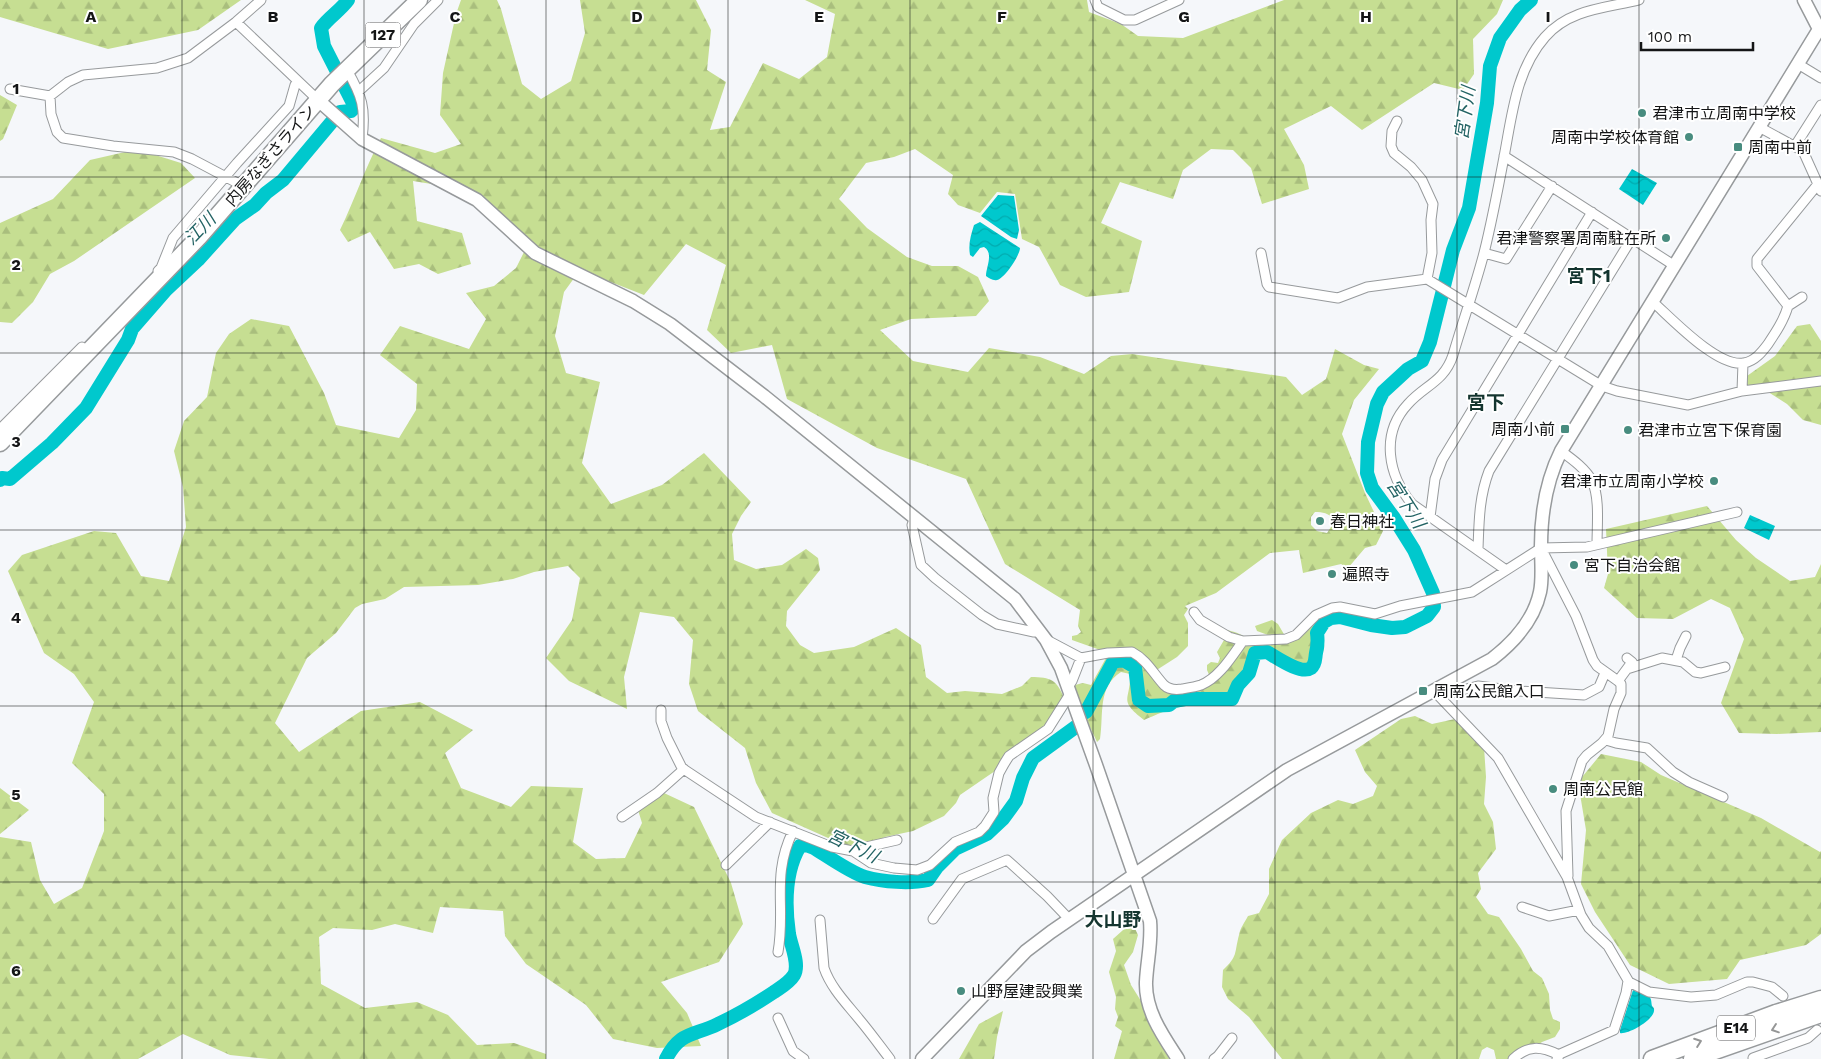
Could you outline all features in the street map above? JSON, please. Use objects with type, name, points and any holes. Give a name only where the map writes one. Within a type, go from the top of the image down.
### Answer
[{"type":"highway","name":"内房なぎさライン","points":[[0,443],[198,237],[332,84],[419,0]]},
{"type":"highway","name":"E14","points":[[1652,1059],[1776,1013],[1821,999]]},
{"type":"highway","name":"E14","points":[[1692,1059],[1818,1026]]},
{"type":"street","points":[[10,89],[50,96],[68,82],[83,75],[157,68],[188,58],[236,22],[261,0]]},
{"type":"street","points":[[359,91],[384,68],[414,24],[438,0]]},
{"type":"street","points":[[1095,0],[1098,7],[1129,21],[1179,0]]},
{"type":"street","points":[[1506,570],[1412,504],[1398,483],[1393,471],[1391,459],[1393,432],[1398,418],[1407,405],[1437,381],[1451,362],[1484,253],[1508,128],[1528,61],[1546,36],[1563,22],[1579,14],[1639,0]]},
{"type":"street","points":[[922,1059],[1026,952],[1070,919],[1287,770],[1438,694],[1492,659],[1514,641],[1528,622],[1538,600],[1545,496],[1553,466],[1820,28],[1804,0]]},
{"type":"street","points":[[236,22],[362,139],[477,200],[535,253],[633,301],[670,324],[764,396],[1015,599],[1043,636],[1069,690],[1096,765],[1133,876],[1147,911],[1151,946],[1146,981],[1149,1005],[1160,1029],[1178,1059]]},
{"type":"street","points":[[1798,64],[1821,78]]},
{"type":"street","points":[[347,70],[359,91],[364,121],[362,139]]},
{"type":"street","points":[[0,429],[161,268],[173,238],[225,177],[290,106],[295,85],[300,82]]},
{"type":"street","points":[[50,96],[51,114],[57,132],[63,138],[113,146],[174,152],[192,159],[243,186]]},
{"type":"street","points":[[1795,146],[1821,105]]},
{"type":"street","points":[[1397,121],[1392,131],[1391,146],[1394,153],[1411,167],[1422,180],[1433,204],[1431,220],[1432,253],[1427,273],[1430,281]]},
{"type":"street","points":[[1759,127],[1803,150],[1818,184]]},
{"type":"street","points":[[1504,156],[1675,266]]},
{"type":"street","points":[[1788,306],[1757,266],[1756,262],[1818,184],[1821,169]]},
{"type":"street","points":[[1484,253],[1506,259],[1552,186]]},
{"type":"street","points":[[1430,517],[1435,479],[1442,460],[1592,212]]},
{"type":"street","points":[[1478,549],[1480,502],[1482,488],[1489,471],[1632,238]]},
{"type":"street","points":[[1261,253],[1267,284],[1269,287],[1280,290],[1338,298],[1367,287],[1430,281],[1602,386],[1616,391],[1688,405],[1709,401],[1742,390],[1821,381]]},
{"type":"street","points":[[1652,302],[1708,351],[1736,364],[1753,359],[1760,354],[1780,326],[1788,306],[1802,297]]},
{"type":"street","points":[[1742,390],[1743,363]]},
{"type":"street","points":[[1561,450],[1576,462],[1592,482],[1596,498],[1597,544]]},
{"type":"street","points":[[1194,612],[1200,620],[1224,635],[1243,641],[1280,639],[1293,636],[1312,618],[1332,608],[1375,614],[1416,602],[1448,598],[1472,592],[1541,548],[1586,547],[1737,512]]},
{"type":"street","points":[[915,517],[912,525],[921,564],[934,578],[982,615],[997,624],[1034,632],[1081,658],[1132,652],[1148,665],[1164,684],[1174,690],[1197,686],[1210,680],[1243,641]]},
{"type":"street","points":[[1541,548],[1576,616],[1593,660],[1605,673],[1621,684],[1621,693],[1615,706],[1608,736],[1582,761],[1566,811],[1568,877]]},
{"type":"street","points":[[1676,660],[1686,636]]},
{"type":"street","points":[[661,710],[661,721],[667,738],[684,769],[756,817],[832,847],[846,849],[878,866],[917,870],[930,865],[959,839],[979,832],[991,819],[994,812],[993,798],[999,773],[1004,764],[1009,756],[1048,729],[1069,690],[1081,658]]},
{"type":"street","points":[[1618,681],[1632,662],[1627,658]]},
{"type":"street","points":[[1627,669],[1662,658],[1688,664],[1695,672],[1701,673],[1725,667]]},
{"type":"street","points":[[1438,694],[1447,694],[1478,686],[1518,691],[1584,695],[1599,687],[1605,673]]},
{"type":"street","points":[[1438,694],[1498,758],[1568,877],[1579,910],[1589,928],[1608,946],[1628,981],[1649,992],[1691,997],[1716,994],[1747,982],[1753,982],[1772,987],[1783,996]]},
{"type":"street","points":[[1606,740],[1647,748],[1673,772],[1688,782],[1724,797]]},
{"type":"street","points":[[622,818],[657,793],[684,769]]},
{"type":"street","points":[[726,865],[770,822]]},
{"type":"street","points":[[778,952],[781,934],[780,877],[782,861],[793,831]]},
{"type":"street","points":[[860,855],[866,847],[897,840]]},
{"type":"street","points":[[933,919],[962,879],[1007,860],[1070,919]]},
{"type":"street","points":[[1522,907],[1548,916],[1579,910]]},
{"type":"street","points":[[820,920],[826,973],[846,1004],[890,1059]]},
{"type":"street","points":[[1513,1059],[1522,1051],[1532,1048],[1552,1052],[1558,1057],[1614,1030],[1626,994],[1628,981]]},
{"type":"street","points":[[778,1018],[793,1051],[804,1059]]},
{"type":"street","points":[[1754,1058],[1808,1038],[1818,1026]]},
{"type":"street","points":[[1214,1059],[1232,1038]]},
{"type":"green space","points":[[0,0],[241,0],[198,30],[108,49],[0,17]]},
{"type":"green space","points":[[461,0],[497,0],[522,84],[541,99],[571,81],[585,33],[580,0],[696,0],[711,30],[707,70],[726,82],[710,130],[730,127],[763,63],[799,79],[827,57],[835,14],[805,0],[1087,0],[1089,12],[1121,24],[1138,36],[1183,38],[1284,0],[1503,0],[1497,14],[1473,39],[1474,74],[1463,90],[1434,83],[1362,130],[1331,106],[1284,129],[1304,165],[1309,189],[1262,204],[1251,168],[1233,150],[1211,149],[1183,170],[1173,199],[1120,182],[1101,223],[1142,241],[1129,292],[1086,297],[1060,285],[1039,247],[1022,239],[1015,194],[997,192],[980,213],[958,205],[948,194],[953,175],[915,149],[894,157],[866,163],[839,199],[867,228],[907,257],[932,266],[958,266],[978,277],[989,301],[976,316],[911,319],[880,330],[913,361],[968,372],[989,348],[1040,357],[1084,374],[1111,356],[1132,354],[1286,377],[1302,395],[1326,379],[1335,349],[1364,365],[1379,369],[1354,400],[1342,434],[1365,493],[1383,531],[1376,545],[1365,548],[1348,568],[1341,564],[1303,573],[1299,550],[1270,553],[1216,593],[1185,606],[1188,609],[1184,615],[1188,623],[1188,646],[1177,657],[1152,673],[1173,692],[1210,677],[1207,665],[1211,662],[1218,663],[1220,658],[1217,652],[1224,640],[1226,630],[1264,644],[1279,644],[1276,638],[1257,631],[1255,626],[1272,620],[1278,624],[1285,636],[1314,625],[1320,629],[1324,648],[1320,659],[1309,669],[1304,671],[1292,670],[1263,656],[1259,659],[1245,685],[1233,698],[1219,703],[1175,708],[1144,720],[1128,703],[1130,674],[1121,672],[1113,678],[1105,693],[1100,739],[1097,742],[1075,695],[1075,685],[1083,683],[1091,685],[1106,658],[1103,651],[1072,640],[1072,636],[1081,632],[1078,626],[1080,610],[1005,564],[966,479],[877,448],[787,399],[772,345],[731,353],[707,330],[726,265],[686,244],[644,295],[580,270],[564,292],[555,336],[566,373],[600,382],[582,463],[611,504],[662,485],[704,453],[751,502],[732,534],[734,560],[756,569],[782,565],[806,549],[818,558],[820,570],[787,611],[786,626],[800,645],[814,653],[854,647],[896,628],[921,645],[926,677],[947,693],[965,691],[1002,694],[1022,686],[1031,677],[1044,678],[1056,683],[1064,698],[1052,721],[995,771],[960,795],[956,803],[944,816],[913,831],[885,837],[855,850],[772,813],[756,783],[745,748],[698,711],[689,684],[693,640],[674,617],[640,612],[624,677],[627,709],[569,681],[546,658],[572,620],[580,578],[568,566],[478,585],[404,587],[385,599],[362,604],[355,608],[336,633],[307,658],[275,723],[299,752],[361,711],[420,702],[473,730],[445,753],[461,788],[511,807],[531,786],[583,788],[573,842],[596,859],[625,858],[642,823],[638,810],[664,793],[694,807],[731,883],[743,924],[719,962],[661,982],[687,1013],[701,1046],[657,1048],[613,1039],[586,1005],[526,964],[505,936],[503,911],[440,907],[433,933],[395,924],[372,930],[333,928],[319,937],[321,984],[365,1008],[417,1002],[448,1015],[477,1045],[514,1043],[546,1054],[546,1059],[269,1059],[230,1055],[183,1034],[138,1059],[0,1059],[0,837],[31,842],[40,880],[54,904],[82,888],[104,831],[104,794],[72,763],[94,702],[74,674],[44,653],[8,571],[22,555],[94,531],[116,533],[141,576],[169,581],[186,527],[183,487],[174,451],[184,421],[207,397],[216,353],[229,334],[251,319],[289,326],[324,393],[336,425],[399,438],[416,410],[417,384],[380,355],[400,326],[469,349],[486,319],[466,293],[494,286],[516,268],[527,246],[456,188],[413,181],[417,221],[462,233],[471,264],[438,274],[419,264],[394,269],[370,232],[348,242],[340,230],[381,138],[435,153],[461,144],[440,115],[443,73],[456,14]],"holes":[[[1315,512],[1327,514],[1334,519],[1327,533],[1317,531],[1311,525],[1311,517]]]},
{"type":"green space","points":[[0,95],[17,105],[3,139],[0,141]]},
{"type":"green space","points":[[125,152],[152,154],[181,163],[195,178],[74,261],[50,274],[33,302],[12,323],[0,322],[0,223],[53,199],[90,160]]},
{"type":"green space","points":[[1810,324],[1821,341],[1821,425],[1803,420],[1787,404],[1765,390],[1746,385],[1747,376],[1775,356],[1797,326]]},
{"type":"green space","points":[[1707,506],[1736,540],[1756,558],[1790,581],[1815,577],[1821,564],[1821,732],[1739,733],[1721,703],[1744,639],[1730,608],[1711,599],[1673,619],[1637,618],[1604,588],[1608,574],[1606,529]]},
{"type":"green space","points":[[1415,716],[1432,724],[1455,719],[1484,747],[1486,777],[1484,804],[1493,822],[1496,849],[1478,873],[1481,889],[1476,897],[1488,914],[1499,917],[1521,949],[1533,971],[1542,978],[1549,994],[1550,1010],[1553,1019],[1560,1022],[1560,1029],[1555,1037],[1542,1042],[1520,1059],[1496,1059],[1494,1050],[1487,1047],[1482,1050],[1479,1059],[1282,1059],[1249,1017],[1228,999],[1222,987],[1223,970],[1233,958],[1240,930],[1248,916],[1259,913],[1269,894],[1269,869],[1282,840],[1311,813],[1338,800],[1353,804],[1373,796],[1377,786],[1365,772],[1355,750],[1401,719]]},
{"type":"green space","points":[[1601,754],[1641,762],[1661,775],[1761,818],[1821,851],[1821,934],[1806,945],[1740,960],[1727,979],[1669,984],[1630,965],[1595,912],[1581,884],[1586,830],[1578,782]]},
{"type":"green space","points":[[0,788],[29,810],[0,834]]},
{"type":"green space","points":[[1132,922],[1138,935],[1133,952],[1124,965],[1131,985],[1146,1009],[1169,1059],[1114,1059],[1122,1031],[1115,1026],[1118,1017],[1115,1009],[1116,997],[1109,972],[1116,951],[1113,939]]},
{"type":"green space","points":[[1003,1011],[994,1059],[959,1059],[979,1024]]},
{"type":"water","points":[[1526,0],[1538,0],[1527,9],[1502,38],[1497,35],[1514,12]]},
{"type":"water","points":[[1632,169],[1657,183],[1643,205],[1619,189]]},
{"type":"water","points":[[998,195],[1014,196],[1019,230],[1017,239],[1011,237],[981,216]]},
{"type":"water","points":[[980,222],[1020,248],[1012,266],[997,280],[986,276],[989,253],[984,247],[980,248],[973,257],[970,255],[970,243],[974,225]]},
{"type":"water","points":[[1750,515],[1775,526],[1769,540],[1744,528]]},
{"type":"water","points":[[1633,990],[1645,994],[1651,999],[1654,1009],[1653,1013],[1641,1026],[1629,1032],[1620,1033],[1620,1030]]},
{"type":"waterway","name":"江川","points":[[0,480],[2,478],[10,479],[52,443],[86,408],[128,340],[132,329],[166,290],[198,260],[235,219],[255,205],[266,193],[283,180],[340,112],[351,111],[355,107],[324,46],[321,28],[348,0]]},
{"type":"waterway","name":"宮下川","points":[[1086,712],[1113,662],[1123,660],[1135,667],[1139,700],[1148,706],[1169,705],[1174,701],[1185,699],[1232,699],[1238,685],[1249,673],[1255,653],[1267,652],[1295,667],[1307,670],[1311,668],[1315,661],[1317,633],[1324,622],[1331,618],[1340,617],[1392,628],[1405,627],[1427,616],[1434,607],[1433,593],[1414,550],[1372,488],[1367,473],[1368,442],[1377,404],[1383,392],[1408,369],[1422,361],[1430,342],[1453,250],[1469,208],[1487,103],[1490,66],[1500,38],[1520,10],[1531,0]]},
{"type":"waterway","name":"宮下川","points":[[666,1059],[677,1043],[688,1035],[718,1024],[746,1009],[785,985],[794,975],[796,960],[789,934],[787,889],[791,866],[800,846],[806,845],[814,848],[846,868],[865,877],[896,882],[928,880],[937,867],[955,849],[987,834],[1003,819],[1016,801],[1023,778],[1033,758],[1077,726]]},
{"type":"place","name":"君津市立周南中学校","points":[[1642,113]]},
{"type":"place","name":"周南中学校体育館","points":[[1689,137]]},
{"type":"place","name":"周南中前","points":[[1738,147]]},
{"type":"place","name":"君津警察署周南駐在所","points":[[1666,238]]},
{"type":"place","name":"周南小前","points":[[1565,429]]},
{"type":"place","name":"君津市立宮下保育園","points":[[1628,430]]},
{"type":"place","name":"君津市立周南小学校","points":[[1714,481]]},
{"type":"place","name":"春日神社","points":[[1320,521]]},
{"type":"place","name":"宮下自治会館","points":[[1574,565]]},
{"type":"place","name":"遍照寺","points":[[1332,574]]},
{"type":"place","name":"周南公民館入口","points":[[1423,691]]},
{"type":"place","name":"周南公民館","points":[[1553,789]]},
{"type":"place","name":"山野屋建設興業","points":[[961,991]]},
{"type":"district","name":"宮下1","points":[[1589,276]]},
{"type":"district","name":"宮下","points":[[1486,402]]},
{"type":"district","name":"大山野","points":[[1113,919]]}]
